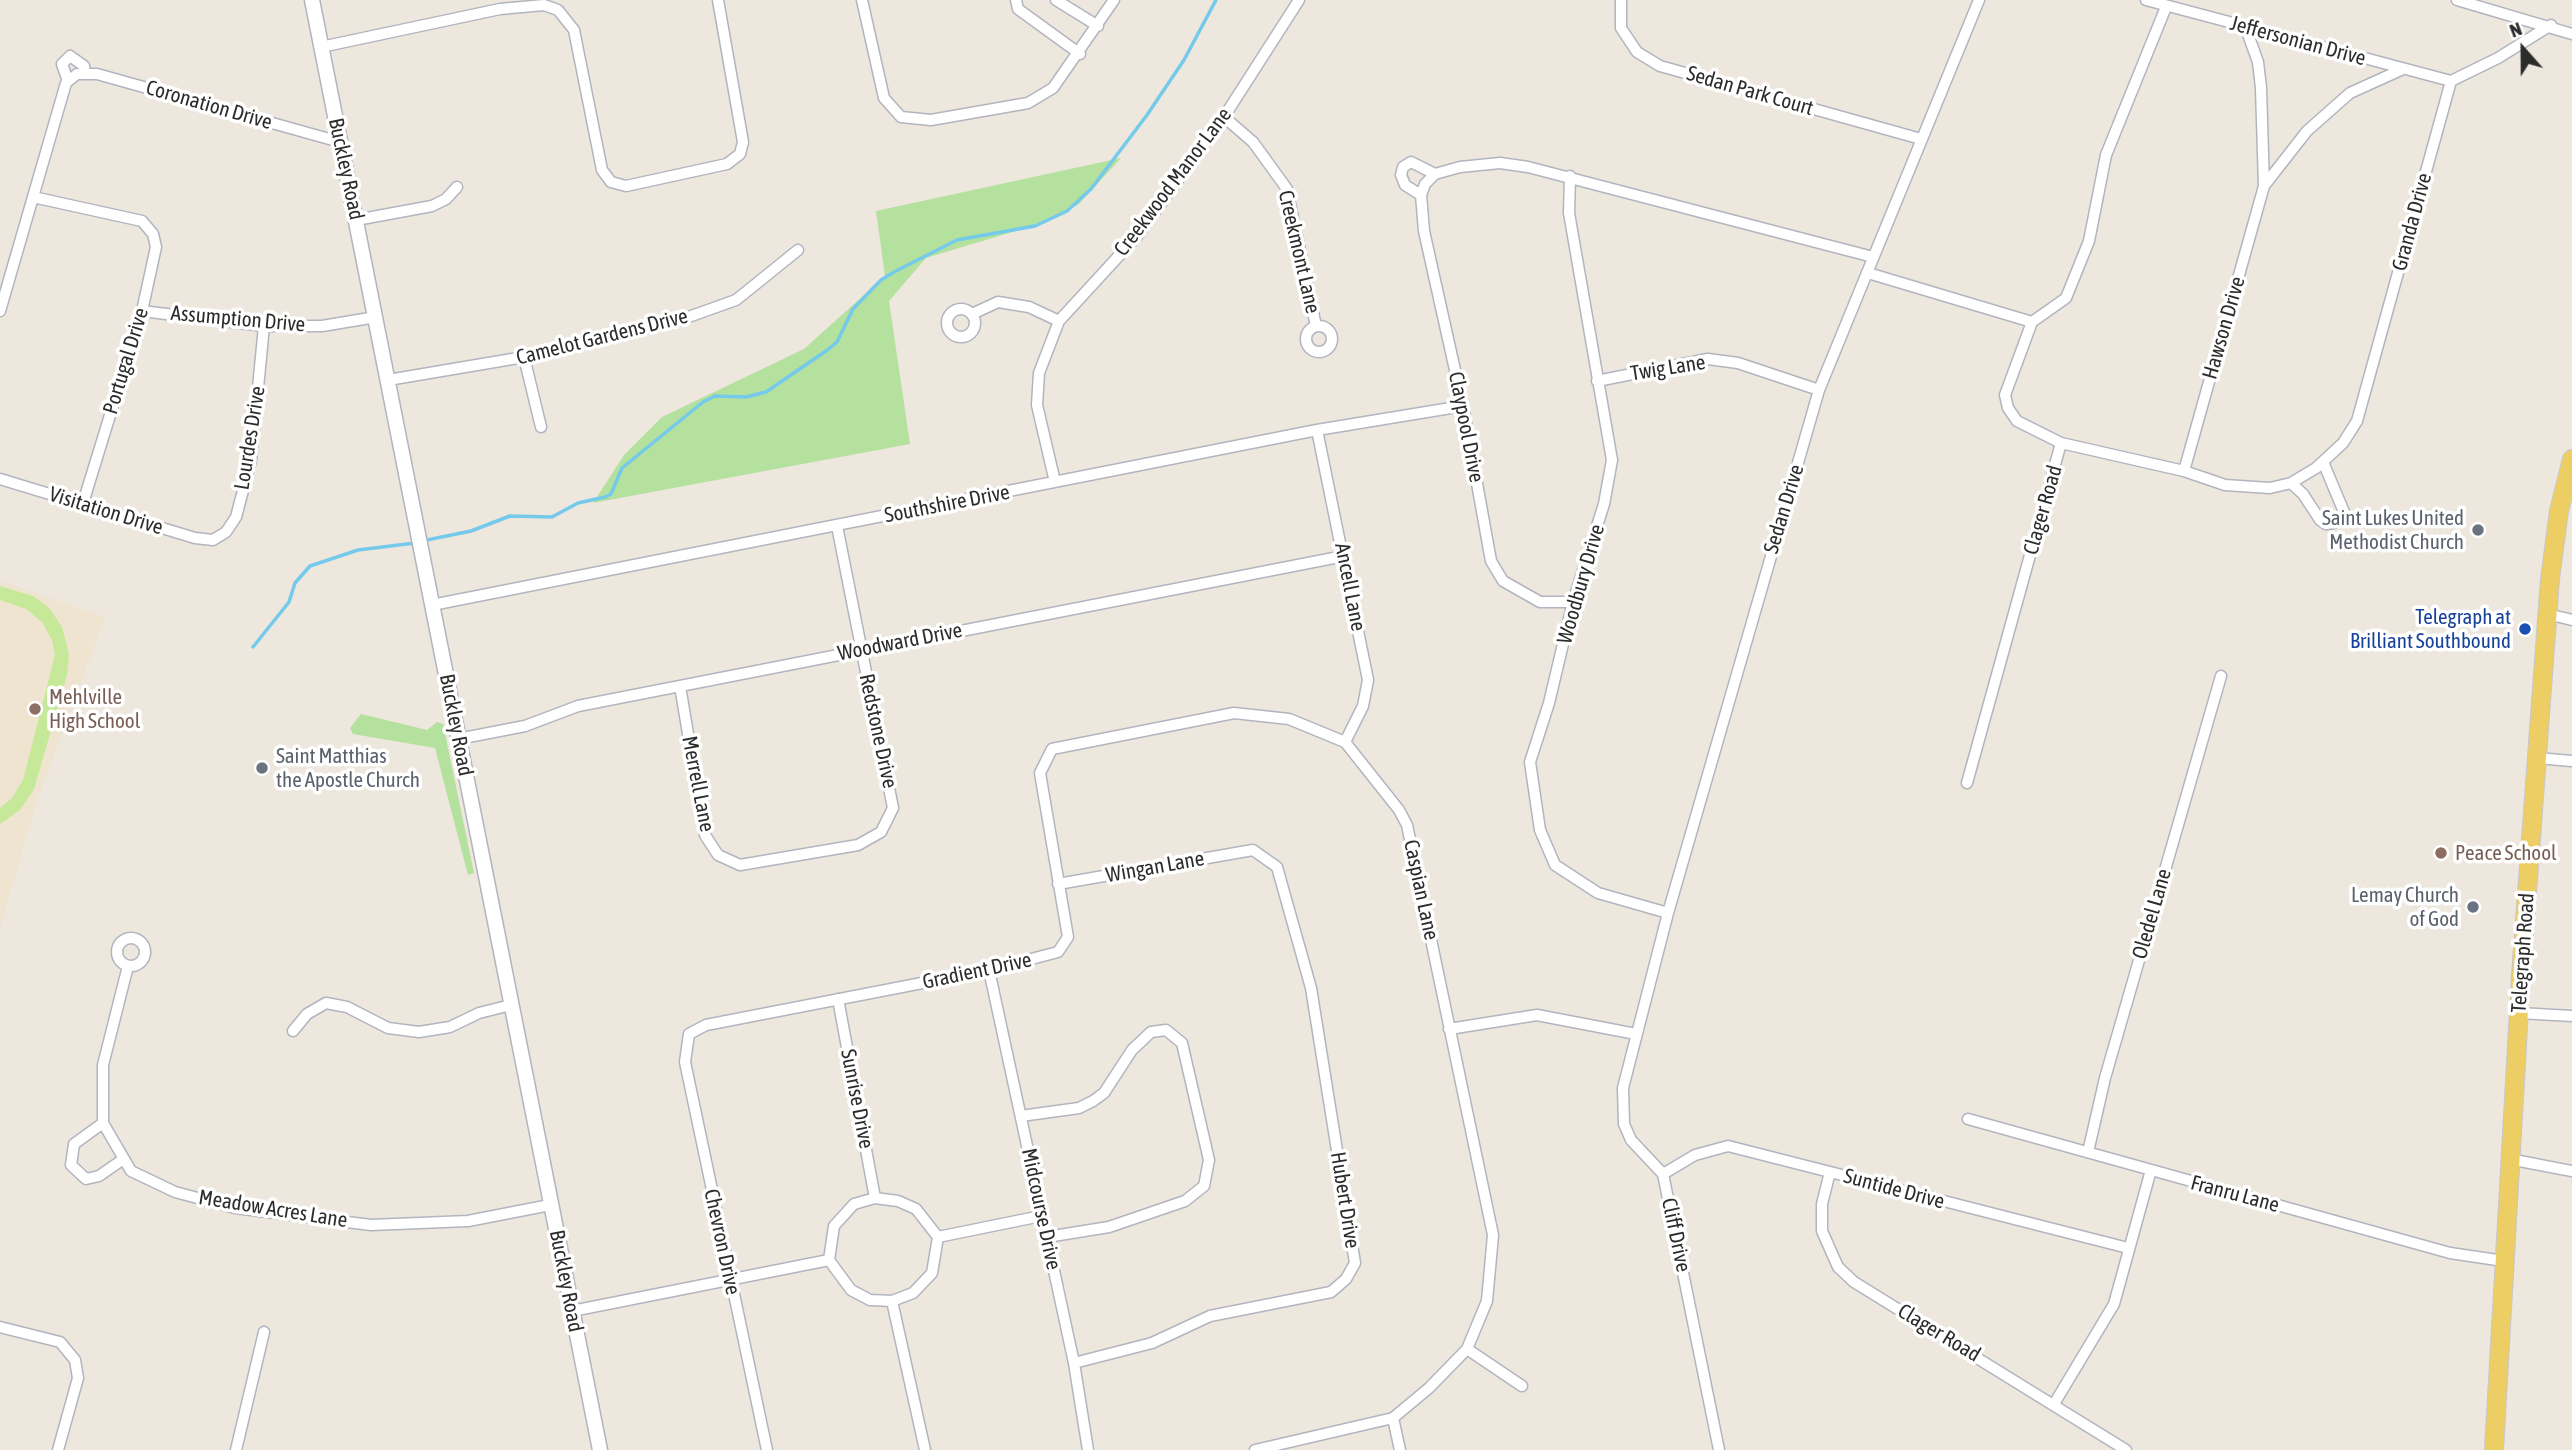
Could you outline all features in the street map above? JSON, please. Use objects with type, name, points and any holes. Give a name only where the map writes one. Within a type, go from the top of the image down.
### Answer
[{"type":"main road","name":"Telegraph Road","points":[[2494,1450],[2519,1013],[2547,614],[2559,511],[2572,459]]},
{"type":"street","name":"Buckley Road","points":[[312,0],[600,1450]]},
{"type":"street","points":[[321,47],[500,5],[544,5],[558,10],[568,19],[574,30],[602,170],[611,183],[626,186],[727,164],[740,154],[743,142],[718,0]]},
{"type":"street","points":[[862,0],[884,98],[901,117],[931,120],[1028,103],[1054,88],[1080,54],[1114,0]]},
{"type":"street","points":[[1016,0],[1018,9],[1080,54]]},
{"type":"street","points":[[1056,0],[1098,26]]},
{"type":"street","name":"Creekwood Manor Lane","points":[[1055,482],[1037,405],[1039,373],[1059,321],[1138,235],[1224,117],[1299,0]]},
{"type":"street","name":"Sedan Park Court","points":[[1621,0],[1621,27],[1637,52],[1660,66],[1921,139]]},
{"type":"street","name":"Sedan Drive","points":[[1636,1034],[1668,913],[1819,390],[1979,0]]},
{"type":"street","name":"Jeffersonian Drive","points":[[2146,0],[2451,81]]},
{"type":"street","points":[[2458,0],[2551,25],[2572,34]]},
{"type":"street","points":[[1868,272],[2032,322],[2066,298],[2089,242],[2106,155],[2166,7]]},
{"type":"street","points":[[2451,81],[2498,58],[2551,25]]},
{"type":"street","name":"Hawson Drive","points":[[2184,471],[2264,186],[2258,62],[2245,26]]},
{"type":"street","name":"Hawson Drive","points":[[2264,186],[2307,131],[2350,93],[2403,69]]},
{"type":"street","name":"Coronation Drive","points":[[33,197],[76,76],[97,74],[340,142]]},
{"type":"street","name":"Granda Drive","points":[[2062,443],[2184,471],[2225,485],[2270,488],[2291,483],[2323,462],[2343,443],[2357,421],[2451,81]]},
{"type":"street","name":"Creekmont Lane","points":[[1224,117],[1253,142],[1287,189],[1316,326]]},
{"type":"street","points":[[1435,174],[1411,162],[1403,167],[1401,175],[1405,185],[1421,195],[1425,184],[1435,174],[1460,167],[1500,163],[1570,176],[1873,257]]},
{"type":"street","name":"Woodbury Drive","points":[[1570,176],[1569,213],[1612,460],[1604,504],[1573,602],[1549,703],[1530,762],[1544,842],[1555,865],[1598,893],[1668,913]]},
{"type":"street","points":[[356,220],[432,206],[446,198],[457,187]]},
{"type":"street","name":"Claypool Drive","points":[[1421,195],[1424,231],[1463,406],[1495,572],[1503,581],[1540,601],[1573,602]]},
{"type":"street","points":[[0,310],[33,197]]},
{"type":"street","name":"Portugal Drive","points":[[33,197],[142,221],[153,234],[156,247],[142,311],[83,503]]},
{"type":"street","name":"Camelot Gardens Drive","points":[[388,380],[524,357],[680,320],[736,300],[798,250]]},
{"type":"street","points":[[972,314],[998,302],[1029,307],[1059,321]]},
{"type":"street","name":"Assumption Drive","points":[[142,311],[264,326],[322,326],[376,317]]},
{"type":"street","name":"Clager Road","points":[[1967,783],[2062,443],[2017,421],[2008,408],[2005,395],[2032,322]]},
{"type":"street","name":"Lourdes Drive","points":[[213,540],[226,532],[236,517],[251,460],[264,326]]},
{"type":"street","points":[[524,357],[541,427]]},
{"type":"street","name":"Twig Lane","points":[[1597,381],[1709,359],[1738,363],[1819,390]]},
{"type":"street","name":"Southshire Drive","points":[[432,605],[1318,430],[1463,406]]},
{"type":"street","name":"Ancell Lane","points":[[1318,430],[1368,680],[1363,706],[1345,742]]},
{"type":"street","points":[[2291,483],[2303,494],[2320,520],[2326,524],[2334,523],[2344,512],[2323,462]]},
{"type":"street","name":"Visitation Drive","points":[[0,479],[195,538],[213,540]]},
{"type":"street","name":"Redstone Drive","points":[[740,864],[858,845],[881,832],[893,808],[837,526]]},
{"type":"street","name":"Woodward Drive","points":[[458,739],[525,726],[579,706],[1344,556]]},
{"type":"street","points":[[2547,614],[2572,620]]},
{"type":"street","name":"Oledel Lane","points":[[2088,1152],[2105,1078],[2221,676]]},
{"type":"street","name":"Merrell Lane","points":[[680,686],[705,835],[718,855],[740,864]]},
{"type":"street","name":"Caspian Lane","points":[[1052,749],[1234,713],[1289,719],[1345,742],[1399,810],[1407,825],[1493,1235],[1487,1301],[1467,1349]]},
{"type":"street","name":"Gradient Drive","points":[[689,1034],[706,1026],[989,970],[1058,952],[1068,937],[1040,773],[1052,749]]},
{"type":"street","points":[[2537,758],[2572,761]]},
{"type":"street","name":"Wingan Lane","points":[[1058,884],[1253,850]]},
{"type":"street","name":"Hubert Drive","points":[[1074,1363],[1152,1343],[1210,1316],[1331,1292],[1346,1279],[1355,1263],[1311,988],[1277,867],[1253,850]]},
{"type":"street","name":"Meadow Acres Lane","points":[[128,966],[103,1065],[103,1123],[122,1160],[131,1171],[175,1192],[235,1208],[371,1225],[468,1221],[550,1205]]},
{"type":"street","name":"Midcourse Drive","points":[[989,970],[1074,1363],[1088,1450]]},
{"type":"street","name":"Sunrise Drive","points":[[838,999],[875,1198]]},
{"type":"street","points":[[293,1031],[307,1014],[326,1003],[346,1007],[388,1028],[419,1032],[450,1027],[479,1013],[511,1005]]},
{"type":"street","points":[[2519,1013],[2572,1016]]},
{"type":"street","points":[[1449,1029],[1537,1014],[1636,1034]]},
{"type":"street","points":[[1021,1116],[1079,1108],[1093,1101],[1104,1093],[1132,1050],[1151,1032],[1166,1030],[1182,1043],[1209,1160],[1204,1186],[1185,1201],[1109,1227],[1047,1237]]},
{"type":"street","name":"Chevron Drive","points":[[689,1034],[685,1062],[729,1281],[767,1450]]},
{"type":"street","name":"Cliff Drive","points":[[1636,1034],[1623,1088],[1624,1124],[1642,1154],[1663,1174],[1719,1450]]},
{"type":"street","name":"Franru Lane","points":[[1968,1119],[2450,1253],[2504,1261]]},
{"type":"street","points":[[103,1123],[74,1144],[71,1165],[86,1179],[99,1176],[122,1160]]},
{"type":"street","name":"Suntide Drive","points":[[1663,1174],[1695,1154],[1728,1146],[2128,1248]]},
{"type":"street","points":[[2510,1159],[2572,1171]]},
{"type":"street","points":[[2054,1404],[2114,1304],[2151,1170]]},
{"type":"street","name":"Clager Road","points":[[1830,1172],[1822,1204],[1822,1231],[1838,1267],[1854,1282],[2126,1450]]},
{"type":"street","points":[[875,1198],[898,1201],[916,1209],[937,1237],[932,1273],[913,1293],[892,1301],[870,1300],[851,1290],[829,1260],[834,1226],[855,1204],[875,1198]]},
{"type":"street","points":[[937,1237],[1041,1216]]},
{"type":"street","points":[[572,1311],[829,1260]]},
{"type":"street","points":[[892,1301],[925,1450]]},
{"type":"street","points":[[0,1327],[60,1342],[75,1360],[78,1378],[58,1450]]},
{"type":"street","points":[[236,1450],[264,1332]]},
{"type":"street","points":[[1255,1450],[1393,1418],[1429,1388],[1467,1349],[1522,1386]]},
{"type":"street","points":[[1393,1418],[1399,1450]]},
{"type":"shaded area","name":"Mehlville High School","points":[[0,581],[105,617],[37,801],[0,928]]},
{"type":"green space","points":[[1121,158],[1078,205],[1029,227],[926,258],[889,301],[910,444],[593,503],[624,455],[662,417],[804,349],[885,276],[876,211]]},
{"type":"green space","points":[[0,586],[33,596],[49,608],[62,627],[69,655],[67,675],[34,789],[20,810],[0,824],[0,808],[12,798],[23,780],[55,655],[52,640],[42,622],[26,609],[0,600]]},
{"type":"green space","points":[[361,714],[427,730],[437,722],[443,724],[474,873],[468,875],[435,748],[353,734],[350,728]]},
{"type":"waterway","points":[[422,541],[471,531],[510,516],[552,517],[578,503],[611,494],[622,468],[703,402],[715,396],[746,397],[766,392],[826,351],[837,342],[853,309],[881,280],[957,240],[1035,226],[1067,211],[1091,189],[1147,115],[1184,60],[1216,0]]},
{"type":"waterway","points":[[253,647],[289,602],[295,583],[310,566],[358,550],[415,543]]},
{"type":"place","name":"Saint Lukes United Methodist Church","points":[[2478,530]]},
{"type":"place","name":"Telegraph at Brilliant Southbound","points":[[2525,629]]},
{"type":"place","name":"Mehlville High School","points":[[35,709]]},
{"type":"place","name":"Saint Matthias the Apostle Church","points":[[262,768]]},
{"type":"place","name":"Peace School","points":[[2441,853]]},
{"type":"place","name":"Lemay Church of God","points":[[2473,907]]}]
